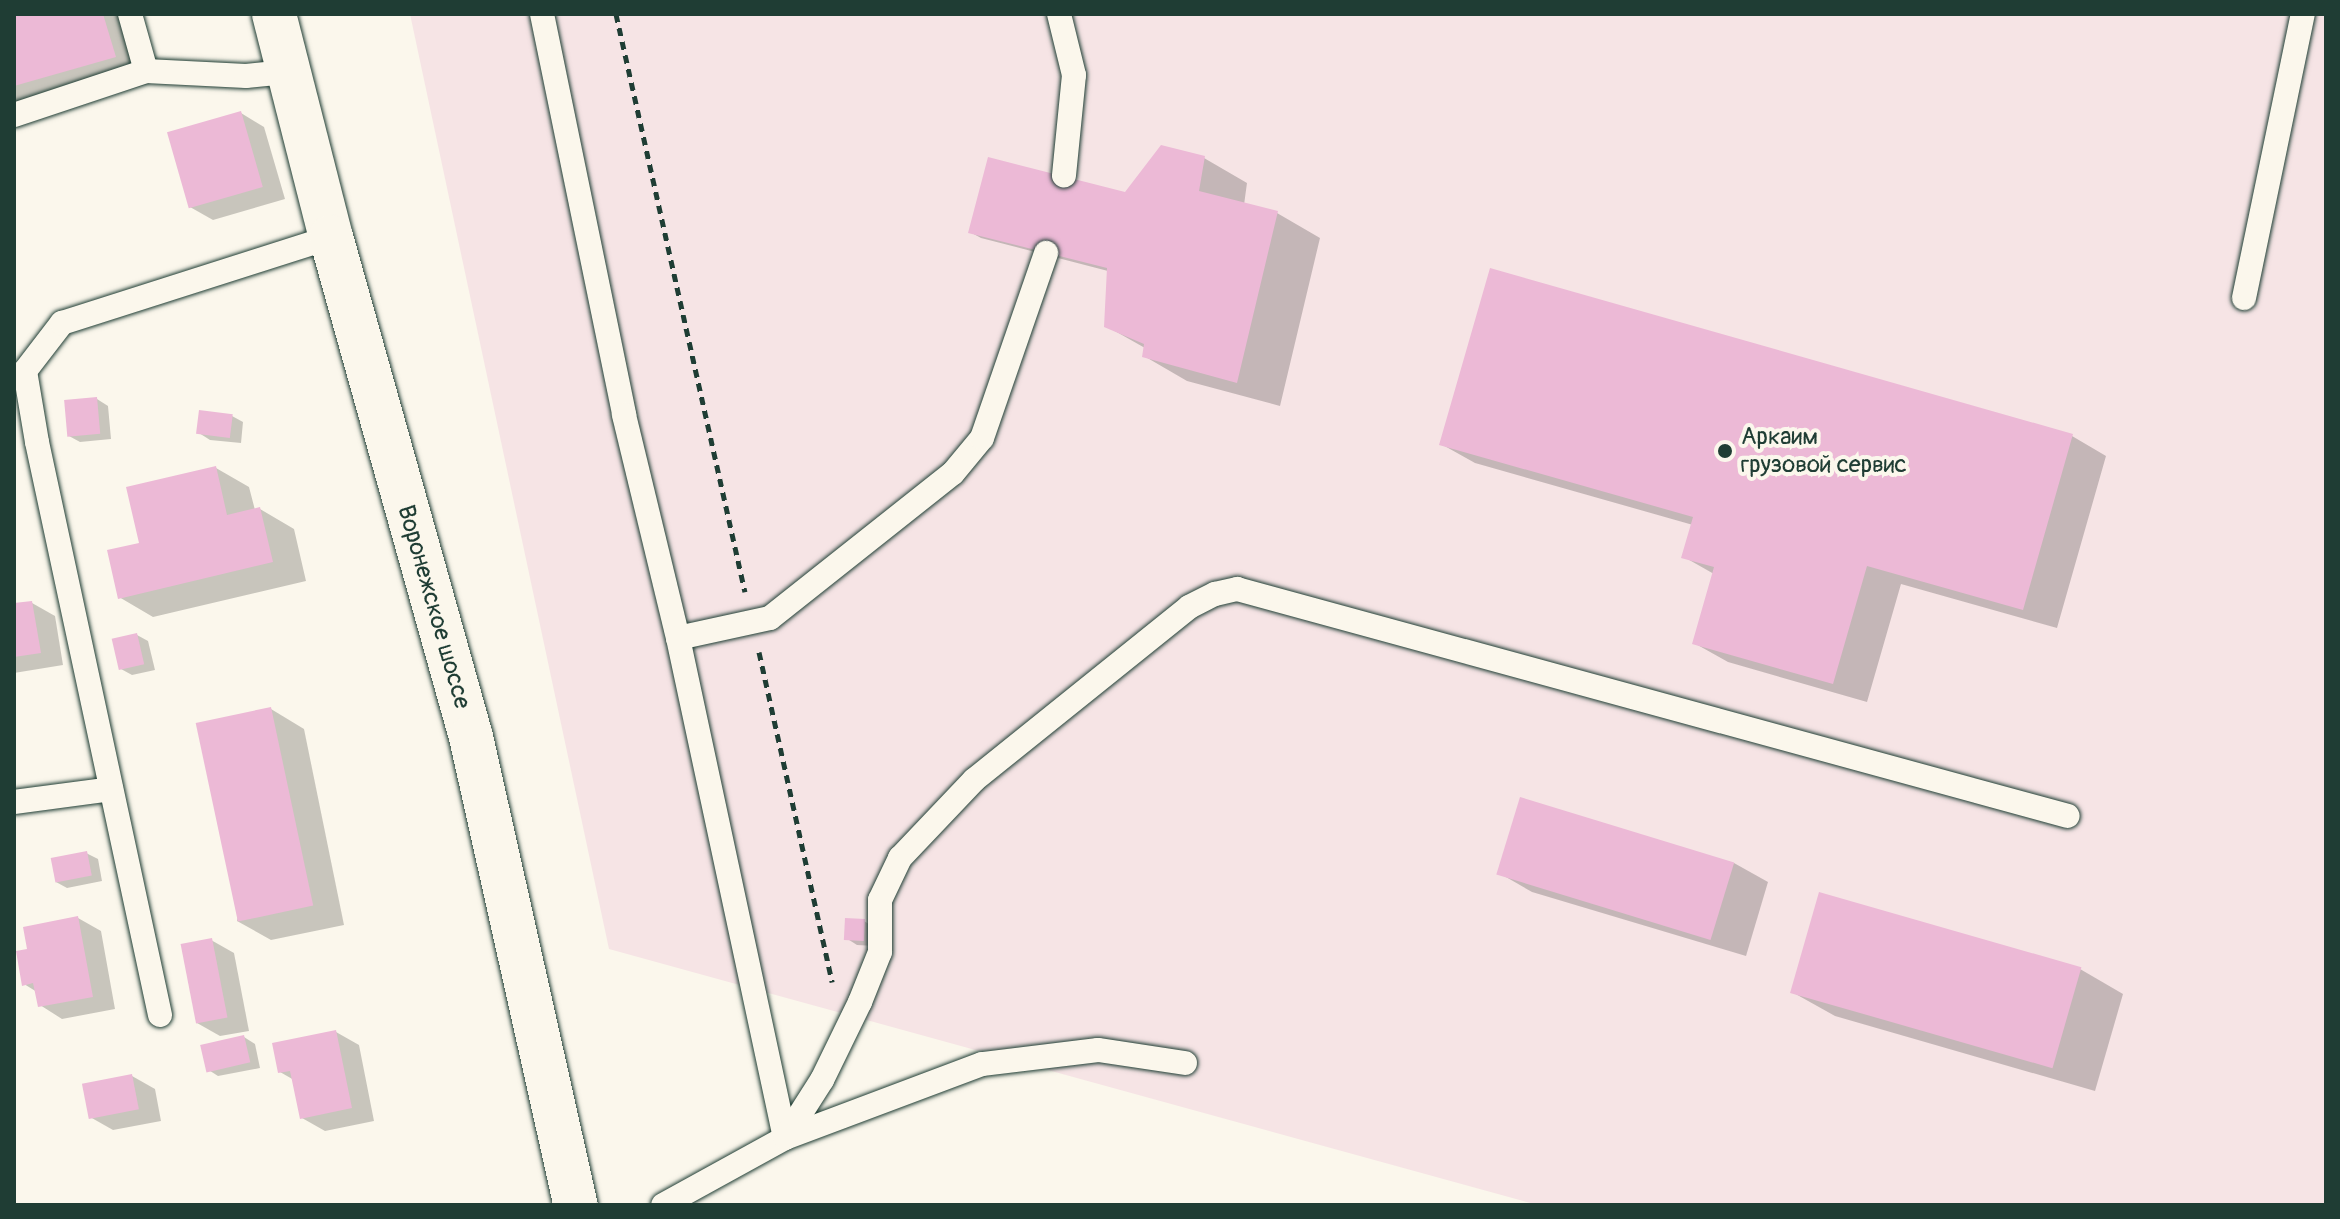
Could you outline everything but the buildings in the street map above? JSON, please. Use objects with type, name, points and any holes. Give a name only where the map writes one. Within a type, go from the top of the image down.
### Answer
[{"type":"main road","name":"Воронежское шоссе","points":[[274,14],[286,72],[471,737],[576,1205]]},
{"type":"lane","points":[[130,14],[146,71]]},
{"type":"lane","points":[[542,14],[624,415],[678,638],[785,1138]]},
{"type":"lane","points":[[1059,14],[1074,75],[1064,176]]},
{"type":"lane","points":[[2244,298],[2303,14]]},
{"type":"lane","points":[[14,115],[146,71],[246,76],[286,72]]},
{"type":"lane","points":[[160,1015],[21,363],[62,323],[331,237]]},
{"type":"lane","points":[[678,638],[770,618],[953,473],[982,438],[1046,253]]},
{"type":"lane","points":[[785,1138],[822,1080],[880,952],[880,900],[900,858],[974,780],[1189,607],[1215,594],[1237,589],[2068,816]]},
{"type":"lane","points":[[14,802],[111,789]]},
{"type":"lane","points":[[663,1205],[785,1138],[982,1064],[1098,1050],[1185,1063]]},
{"type":"path","points":[[616,14],[843,1034]]},
{"type":"shaded area","points":[[410,14],[2326,14],[2326,1205],[1538,1205],[609,949]]},
{"type":"place","name":"Аркаим грузовой сервис","points":[[1725,451]]}]
